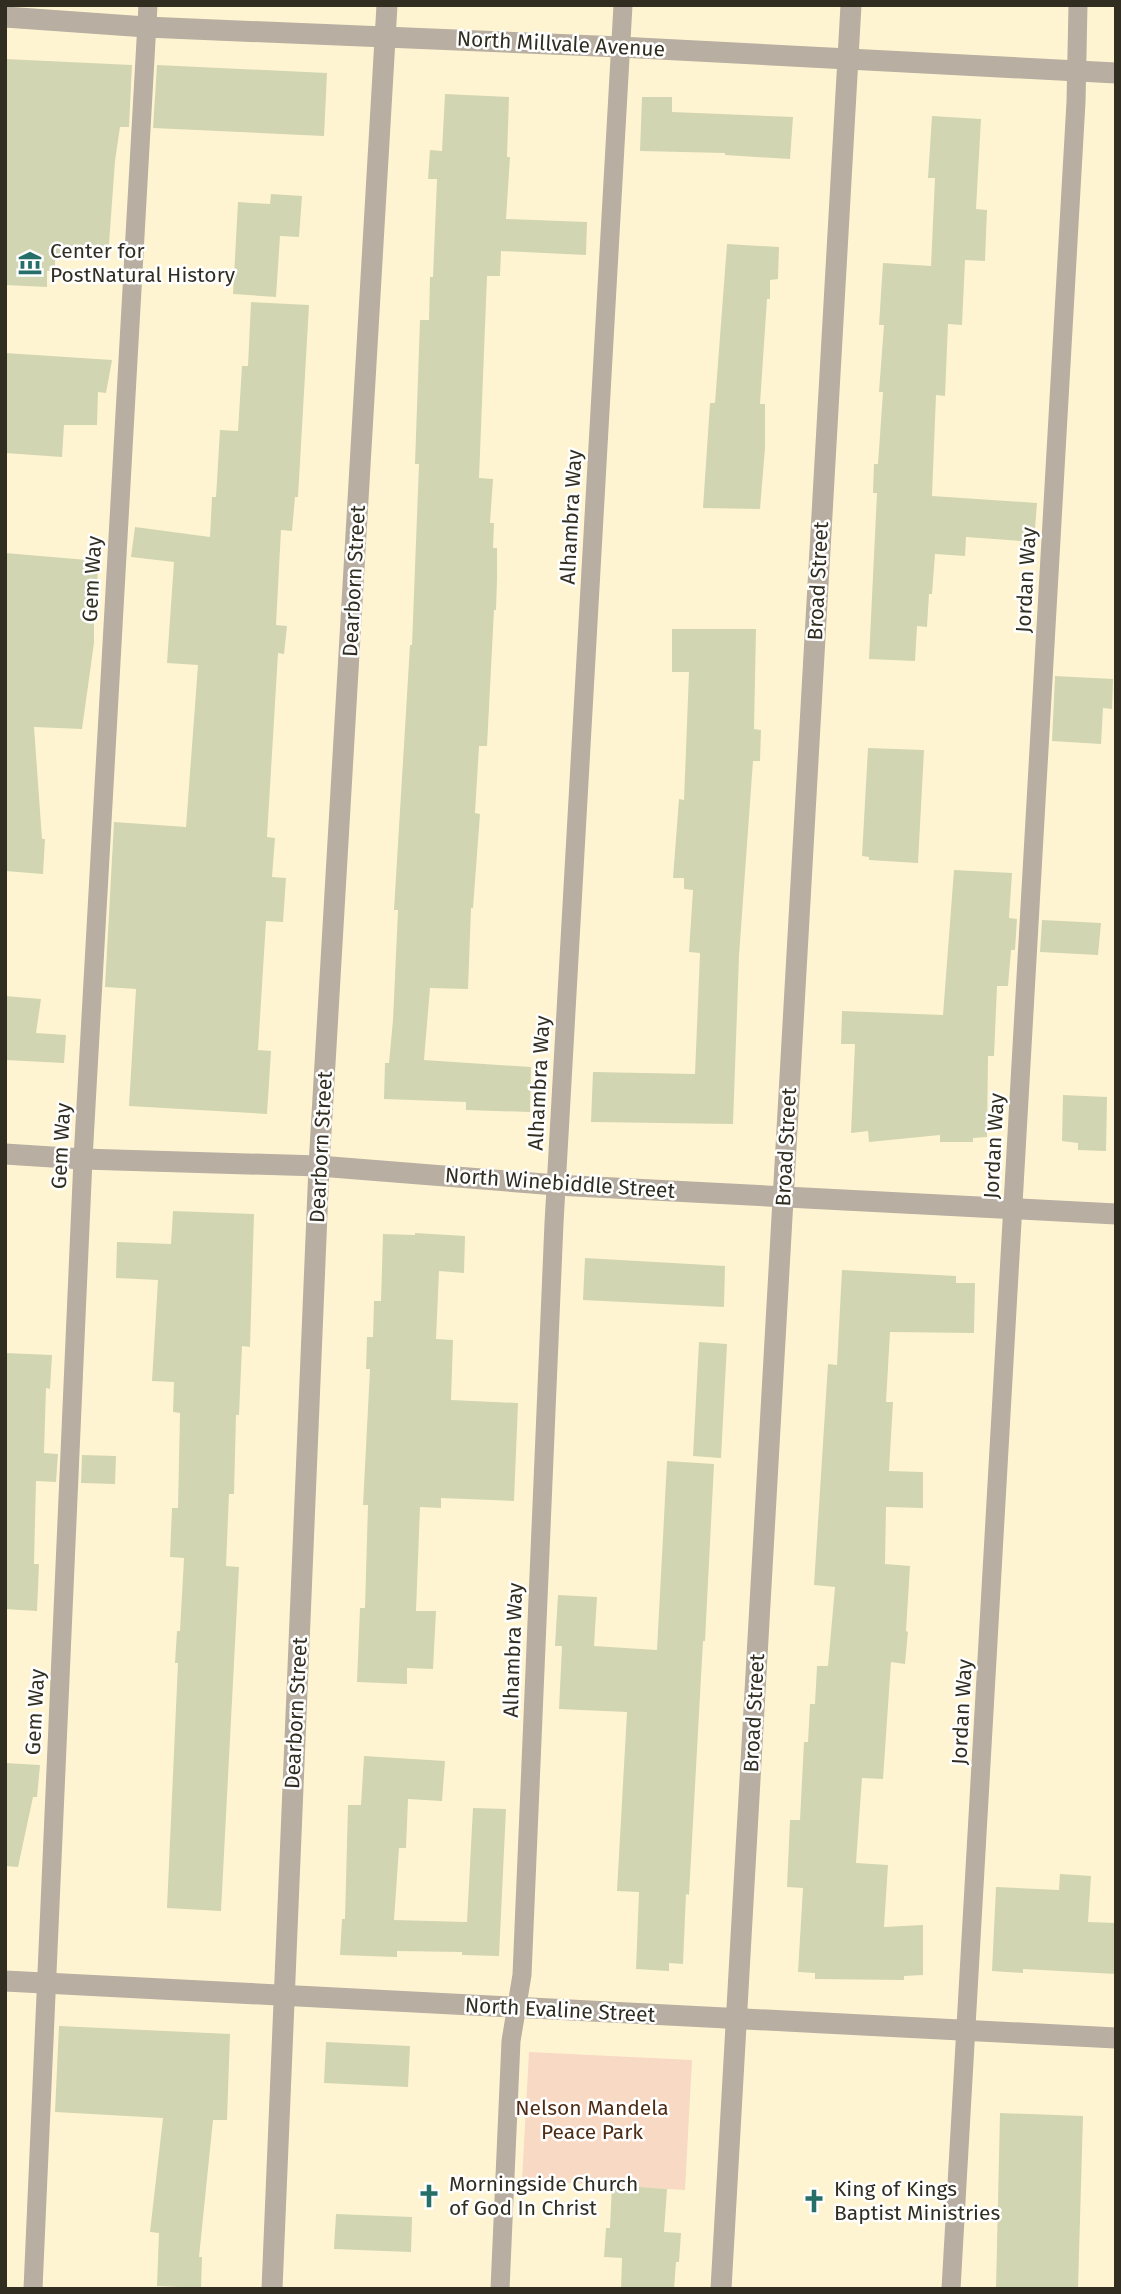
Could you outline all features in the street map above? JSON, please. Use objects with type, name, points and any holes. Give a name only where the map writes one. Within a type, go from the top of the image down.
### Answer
[{"type":"street","name":"Dearborn Street","points":[[272,2289],[319,1166],[387,5]]},
{"type":"street","name":"Broad Street","points":[[722,2289],[851,5]]},
{"type":"street","name":"North Millvale Avenue","points":[[5,17],[146,27],[620,47],[1116,74]]},
{"type":"street","name":"North Winebiddle Street","points":[[5,1154],[319,1166],[556,1185],[1116,1214]]},
{"type":"street","name":"North Evaline Street","points":[[5,1982],[1116,2038]]},
{"type":"lane","name":"Gem Way","points":[[33,2289],[83,1159],[148,5]]},
{"type":"lane","name":"Alhambra Way","points":[[500,2289],[512,2041],[522,1975],[556,1185],[623,5]]},
{"type":"lane","name":"Jordan Way","points":[[951,2289],[1077,72],[1078,5]]},
{"type":"green space","name":"Nelson Mandela Peace Park","points":[[529,2052],[692,2060],[685,2190],[522,2180]]},
{"type":"building","points":[[5,59],[132,65],[129,127],[120,127],[115,161],[108,258],[55,255],[55,270],[47,271],[47,287],[5,285]]},
{"type":"building","points":[[157,65],[327,73],[324,136],[153,128]]},
{"type":"building","points":[[445,94],[509,97],[507,157],[510,157],[506,219],[587,222],[586,255],[501,251],[500,276],[487,276],[479,478],[493,479],[490,523],[494,523],[493,548],[497,548],[497,579],[487,746],[479,746],[475,813],[480,814],[471,908],[468,989],[430,988],[424,1060],[531,1067],[530,1112],[466,1110],[466,1102],[384,1099],[385,1063],[389,1063],[393,1020],[398,910],[394,910],[412,645],[419,464],[415,464],[420,320],[429,320],[430,277],[433,277],[437,179],[428,179],[430,150],[442,151]]},
{"type":"building","points":[[642,97],[672,97],[672,112],[793,117],[790,159],[725,153],[640,151]]},
{"type":"building","points":[[932,116],[981,119],[976,209],[987,210],[985,261],[965,260],[962,325],[948,324],[945,396],[936,395],[932,496],[1037,503],[1034,542],[966,537],[965,556],[935,554],[927,627],[917,626],[915,661],[869,659],[877,493],[873,493],[874,464],[878,464],[883,392],[879,392],[884,325],[879,325],[883,263],[931,266],[935,178],[928,178]]},
{"type":"building","points":[[271,194],[302,196],[299,237],[280,236],[276,297],[233,294],[238,202],[270,204]]},
{"type":"building","points":[[727,244],[779,247],[778,279],[770,280],[770,299],[767,299],[760,404],[765,404],[765,448],[760,509],[703,508],[710,403],[715,403]]},
{"type":"building","points":[[251,302],[309,305],[298,497],[295,497],[292,531],[281,530],[276,625],[287,626],[284,654],[278,653],[267,837],[275,838],[272,877],[286,878],[283,922],[266,921],[258,1050],[271,1051],[267,1114],[129,1106],[136,989],[105,987],[114,822],[186,827],[198,665],[167,663],[174,562],[131,557],[135,527],[210,537],[212,497],[216,497],[220,430],[238,431],[242,366],[248,366]]},
{"type":"building","points":[[5,353],[112,360],[106,393],[98,392],[97,425],[64,425],[62,457],[5,453]]},
{"type":"building","points":[[5,553],[99,561],[94,596],[94,643],[82,729],[34,727],[42,839],[45,839],[43,874],[5,871]]},
{"type":"building","points":[[672,629],[756,629],[754,729],[761,730],[760,761],[753,761],[739,956],[733,1124],[591,1122],[593,1072],[695,1074],[700,953],[689,952],[693,890],[684,889],[684,878],[673,878],[679,799],[684,800],[689,672],[672,672]]},
{"type":"building","points":[[1055,676],[1113,679],[1112,709],[1103,708],[1101,744],[1052,741]]},
{"type":"building","points":[[868,748],[924,750],[918,863],[869,860],[869,857],[862,856]]},
{"type":"building","points":[[954,870],[1012,873],[1009,918],[1017,919],[1015,950],[1011,950],[1008,986],[997,986],[994,1056],[988,1056],[987,1137],[973,1138],[973,1142],[940,1142],[940,1135],[869,1142],[868,1131],[851,1133],[855,1044],[841,1044],[842,1011],[943,1015]]},
{"type":"building","points":[[1042,920],[1101,923],[1098,955],[1040,952]]},
{"type":"building","points":[[5,996],[41,999],[36,1033],[66,1035],[64,1063],[5,1060]]},
{"type":"building","points":[[1063,1095],[1107,1097],[1106,1151],[1078,1150],[1078,1143],[1062,1141]]},
{"type":"building","points":[[173,1211],[254,1214],[250,1347],[242,1346],[239,1415],[236,1415],[234,1494],[229,1494],[226,1566],[239,1567],[221,1911],[167,1908],[178,1663],[175,1663],[177,1631],[180,1631],[184,1558],[170,1557],[172,1508],[178,1508],[180,1413],[173,1412],[174,1382],[152,1381],[158,1280],[116,1278],[117,1242],[171,1244]]},
{"type":"building","points":[[383,1234],[465,1236],[464,1273],[439,1271],[436,1339],[453,1340],[451,1400],[518,1403],[514,1501],[441,1498],[441,1508],[420,1507],[416,1611],[436,1611],[433,1669],[407,1668],[407,1684],[357,1682],[360,1608],[365,1608],[368,1505],[363,1505],[370,1369],[366,1369],[367,1337],[373,1337],[374,1301],[381,1301]]},
{"type":"building","points":[[585,1258],[725,1266],[724,1307],[583,1300]]},
{"type":"building","points":[[842,1270],[956,1276],[956,1283],[975,1283],[974,1333],[890,1332],[886,1402],[893,1402],[889,1471],[923,1472],[923,1508],[886,1507],[885,1564],[910,1566],[908,1632],[905,1664],[891,1662],[883,1779],[862,1778],[856,1863],[888,1865],[884,1927],[923,1925],[923,1975],[904,1976],[904,1980],[815,1979],[815,1973],[798,1972],[803,1888],[787,1887],[790,1820],[800,1820],[804,1742],[808,1742],[810,1704],[815,1704],[817,1666],[828,1666],[835,1587],[814,1585],[828,1364],[837,1365]]},
{"type":"building","points":[[699,1342],[727,1344],[721,1458],[693,1456]]},
{"type":"building","points":[[5,1353],[52,1355],[50,1389],[46,1388],[44,1453],[58,1454],[56,1482],[36,1481],[34,1564],[39,1564],[37,1611],[5,1609]]},
{"type":"building","points":[[82,1455],[116,1456],[115,1484],[81,1483]]},
{"type":"building","points":[[667,1461],[714,1464],[683,1964],[669,1963],[669,1971],[636,1969],[639,1892],[617,1891],[627,1712],[559,1709],[562,1646],[555,1646],[558,1595],[597,1597],[594,1646],[657,1650]]},
{"type":"building","points":[[364,1756],[445,1761],[442,1801],[408,1799],[406,1848],[399,1848],[394,1920],[467,1922],[473,1808],[506,1809],[499,1956],[462,1955],[462,1952],[397,1951],[397,1957],[340,1955],[342,1919],[345,1919],[348,1805],[361,1805]]},
{"type":"building","points":[[5,1763],[40,1765],[37,1797],[33,1797],[18,1867],[5,1866]]},
{"type":"building","points":[[1060,1874],[1091,1876],[1088,1922],[1116,1923],[1116,1974],[1023,1969],[1023,1973],[992,1971],[996,1887],[1059,1890]]},
{"type":"building","points":[[59,2026],[230,2034],[227,2120],[213,2120],[199,2257],[202,2257],[201,2288],[157,2286],[159,2233],[150,2232],[163,2118],[55,2112]]},
{"type":"building","points":[[326,2042],[410,2046],[408,2087],[324,2083]]},
{"type":"building","points":[[1000,2113],[1083,2116],[1078,2289],[996,2289]]},
{"type":"building","points":[[612,2185],[667,2189],[664,2232],[681,2233],[674,2289],[621,2289],[622,2258],[604,2257],[606,2228],[610,2228]]},
{"type":"building","points":[[336,2214],[412,2217],[411,2252],[334,2249]]},
{"type":"place","name":"Center for PostNatural History","points":[[30,263]]},
{"type":"place","name":"Morningside Church of God In Christ","points":[[429,2196]]},
{"type":"place","name":"King of Kings Baptist Ministries","points":[[814,2201]]}]
